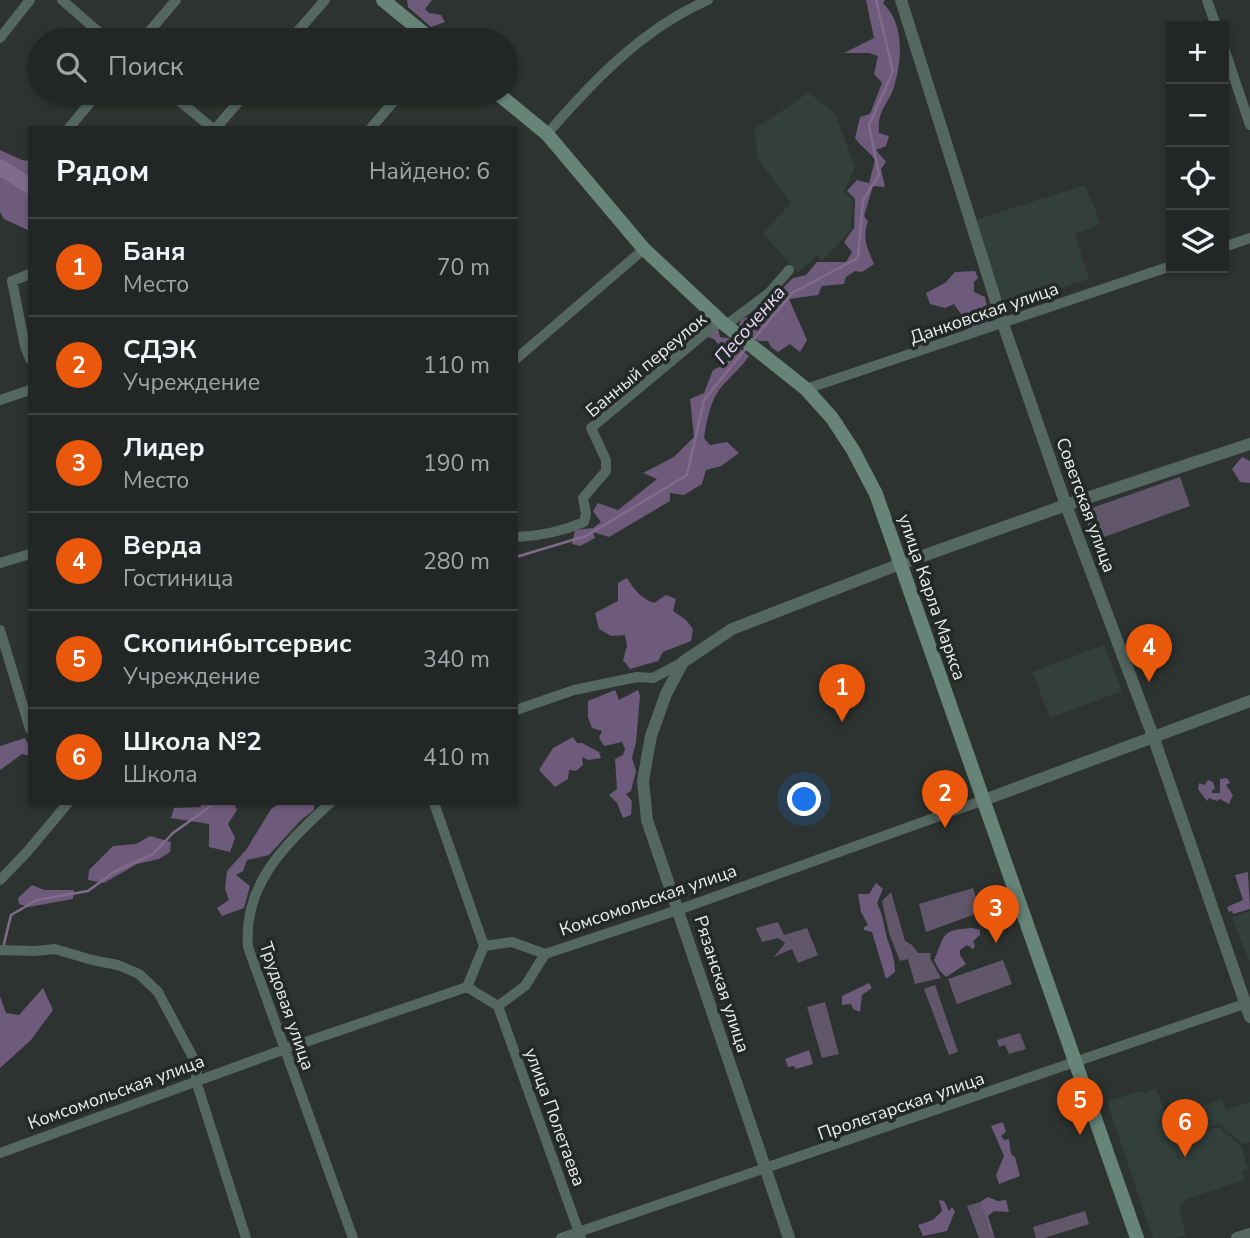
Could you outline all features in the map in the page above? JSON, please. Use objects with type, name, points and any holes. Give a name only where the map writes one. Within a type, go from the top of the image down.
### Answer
[{"type":"main road","points":[[383,0],[417,28]]},
{"type":"main road","name":"улица Карла Маркса","points":[[511,105],[547,134],[644,248],[726,325],[806,389],[832,418],[853,450],[876,494],[1137,1238]]},
{"type":"street","points":[[0,38],[30,0]]},
{"type":"street","points":[[62,0],[94,28]]},
{"type":"street","points":[[152,28],[176,0]]},
{"type":"street","points":[[300,28],[325,0]]},
{"type":"street","points":[[547,134],[587,88],[619,57],[688,9],[708,0]]},
{"type":"street","name":"Советская улица","points":[[901,0],[1003,324],[1066,505],[1153,736],[1248,1003],[1250,1017]]},
{"type":"street","points":[[1207,0],[1214,21]]},
{"type":"street","points":[[1229,63],[1250,125]]},
{"type":"street","points":[[71,126],[88,105]]},
{"type":"street","points":[[185,105],[211,126]]},
{"type":"street","points":[[216,126],[235,105]]},
{"type":"street","points":[[373,126],[391,105]]},
{"type":"street","points":[[1229,245],[1250,238]]},
{"type":"street","points":[[518,357],[644,248]]},
{"type":"street","name":"Данковская улица","points":[[806,389],[1166,267]]},
{"type":"street","name":"Банный переулок","points":[[518,537],[565,531],[584,522],[586,514],[583,498],[606,471],[606,460],[591,428],[716,324],[726,325],[769,293],[789,270]]},
{"type":"street","points":[[28,275],[12,281],[28,354]]},
{"type":"street","points":[[0,400],[28,391]]},
{"type":"street","points":[[518,709],[574,690],[637,677],[653,678],[683,662],[732,629],[900,564],[1250,444]]},
{"type":"street","points":[[0,563],[28,555]]},
{"type":"street","points":[[0,630],[26,704]]},
{"type":"street","name":"Рязанская улица","points":[[683,662],[666,694],[650,736],[643,781],[647,820],[789,1238]]},
{"type":"street","name":"Комсомольская улица","points":[[484,946],[512,942],[545,954],[678,910],[1250,701]]},
{"type":"street","points":[[0,880],[66,805]]},
{"type":"street","name":"Трудовая улица","points":[[328,805],[308,823],[271,866],[253,897],[246,925],[248,947],[353,1238]]},
{"type":"street","points":[[435,805],[484,946],[467,986],[498,1006],[525,986],[545,954]]},
{"type":"street","points":[[0,950],[55,949],[118,965],[139,974],[158,992],[197,1065],[196,1081],[246,1238]]},
{"type":"street","name":"Комсомольская улица","points":[[0,1153],[467,986]]},
{"type":"street","name":"Пролетарская улица","points":[[561,1238],[580,1235],[1248,1003]]},
{"type":"street","name":"улица Полетаева","points":[[498,1006],[580,1235]]},
{"type":"street","points":[[1237,1238],[1250,1234]]},
{"type":"shaded area","points":[[407,0],[432,0],[425,9],[429,13],[441,15],[445,22],[431,27],[408,7]]},
{"type":"shaded area","points":[[866,0],[885,0],[883,3],[895,21],[900,43],[894,87],[881,113],[879,125],[879,133],[889,136],[886,146],[876,150],[886,162],[881,169],[885,187],[873,186],[864,216],[868,221],[866,243],[874,264],[862,272],[855,271],[846,277],[844,284],[822,286],[818,295],[789,299],[807,340],[800,352],[790,344],[778,352],[768,341],[758,341],[739,325],[741,320],[747,317],[750,321],[793,278],[806,275],[817,262],[846,262],[852,252],[844,242],[854,228],[855,199],[847,191],[857,180],[869,183],[875,160],[855,138],[860,117],[870,114],[882,83],[874,74],[878,56],[869,53],[844,53],[874,38]]},
{"type":"shaded area","points":[[807,91],[835,114],[855,167],[844,192],[853,200],[851,230],[822,261],[817,255],[798,273],[763,233],[791,203],[758,159],[754,129],[801,98]]},
{"type":"shaded area","points":[[0,150],[28,161],[28,230],[4,219],[0,212]]},
{"type":"shaded area","points":[[1085,185],[1101,224],[1075,234],[1089,279],[1004,307],[975,220]]},
{"type":"shaded area","points":[[975,271],[978,278],[974,282],[974,292],[985,297],[989,318],[988,324],[966,331],[963,317],[954,304],[945,308],[930,304],[926,293],[945,283],[955,272]]},
{"type":"shaded area","points":[[708,325],[718,329],[720,337],[728,338],[749,356],[715,397],[704,438],[710,445],[727,442],[739,453],[721,466],[706,470],[702,484],[684,495],[670,493],[670,501],[609,537],[593,532],[595,538],[580,546],[572,544],[575,530],[593,528],[601,522],[593,511],[598,503],[618,510],[657,479],[643,473],[674,457],[694,437],[690,399],[704,393],[713,370],[726,364],[732,352],[729,348],[723,350],[714,339],[708,337]]},
{"type":"shaded area","points":[[1242,457],[1250,461],[1250,483],[1240,482],[1232,469]]},
{"type":"shaded area","points":[[1180,477],[1190,506],[1093,541],[1088,520],[1092,508]]},
{"type":"shaded area","points":[[627,578],[638,593],[654,603],[666,595],[676,599],[673,611],[693,629],[691,641],[663,652],[658,661],[630,669],[623,660],[627,646],[625,635],[611,636],[599,629],[595,613],[618,601],[618,583]]},
{"type":"shaded area","points":[[1104,645],[1122,691],[1050,718],[1032,672]]},
{"type":"shaded area","points":[[615,690],[619,700],[638,690],[640,696],[632,758],[636,771],[631,791],[626,794],[632,801],[631,815],[623,818],[617,803],[609,795],[617,789],[615,759],[623,755],[625,749],[622,742],[604,746],[599,738],[602,731],[592,728],[588,717],[588,701]]},
{"type":"shaded area","points":[[573,737],[577,743],[599,752],[601,758],[588,760],[582,757],[583,765],[576,771],[569,770],[568,779],[555,787],[539,770],[553,748]]},
{"type":"shaded area","points":[[25,738],[28,756],[22,754],[0,770],[0,746]]},
{"type":"shaded area","points":[[1227,778],[1230,783],[1226,785],[1233,795],[1229,804],[1220,799],[1217,801],[1209,798],[1207,801],[1198,789],[1199,783],[1204,785],[1208,780],[1213,782],[1215,789],[1212,793],[1220,793],[1220,779]]},
{"type":"shaded area","points":[[235,805],[237,810],[228,824],[235,838],[230,852],[209,847],[209,824],[171,818],[174,808]]},
{"type":"shaded area","points":[[277,805],[314,805],[314,810],[301,820],[269,855],[247,860],[243,871],[236,875],[250,886],[244,908],[222,916],[217,908],[229,900],[225,889],[227,871],[246,850],[271,809]]},
{"type":"shaded area","points":[[150,836],[171,842],[170,852],[159,859],[137,864],[104,883],[88,880],[89,870],[113,846],[136,844]]},
{"type":"shaded area","points":[[1248,872],[1250,909],[1233,914],[1227,907],[1243,900],[1235,875]]},
{"type":"shaded area","points":[[876,883],[883,889],[877,903],[895,967],[895,972],[886,979],[872,932],[864,930],[868,925],[861,912],[858,894],[869,894]]},
{"type":"shaded area","points":[[32,885],[44,890],[74,890],[73,899],[29,907],[19,904],[18,898]]},
{"type":"shaded area","points":[[973,888],[981,912],[926,932],[919,904]]},
{"type":"shaded area","points":[[891,892],[905,941],[918,953],[931,953],[930,958],[941,978],[915,984],[908,959],[900,961],[889,933],[882,901]]},
{"type":"shaded area","points":[[1250,911],[1250,963],[1232,917]]},
{"type":"shaded area","points":[[778,922],[784,935],[807,928],[818,955],[798,963],[792,949],[774,957],[785,943],[778,938],[762,942],[756,928]]},
{"type":"shaded area","points":[[954,930],[980,930],[980,935],[973,941],[973,949],[967,945],[960,950],[966,964],[946,977],[934,960],[943,939]]},
{"type":"shaded area","points":[[1003,960],[1012,984],[957,1004],[948,979]]},
{"type":"shaded area","points":[[869,983],[872,988],[862,995],[860,1012],[853,1009],[851,1004],[842,1005],[842,996]]},
{"type":"shaded area","points":[[935,985],[958,1052],[949,1055],[924,989]]},
{"type":"shaded area","points":[[43,988],[53,1010],[31,1040],[0,1068],[0,996],[6,1013],[19,1015]]},
{"type":"shaded area","points":[[825,1002],[839,1054],[822,1058],[807,1007]]},
{"type":"shaded area","points":[[1020,1033],[1026,1049],[1009,1054],[1005,1045],[999,1047],[997,1040]]},
{"type":"shaded area","points":[[809,1050],[813,1064],[796,1069],[794,1066],[788,1067],[785,1059]]},
{"type":"shaded area","points":[[1156,1089],[1169,1123],[1176,1121],[1181,1137],[1219,1127],[1241,1146],[1248,1168],[1242,1171],[1245,1180],[1188,1198],[1179,1208],[1186,1235],[1176,1238],[1153,1238],[1107,1102],[1140,1091],[1145,1093]]},
{"type":"shaded area","points":[[1222,1099],[1226,1110],[1250,1102],[1250,1142],[1243,1144],[1219,1124],[1182,1136],[1176,1116]]},
{"type":"shaded area","points":[[1003,1122],[1006,1132],[1001,1136],[1004,1140],[1009,1139],[1011,1154],[1015,1157],[1020,1176],[999,1184],[996,1175],[1004,1156],[991,1126]]},
{"type":"shaded area","points":[[988,1197],[998,1201],[1006,1200],[1009,1212],[994,1211],[988,1216],[994,1235],[989,1232],[980,1202]]},
{"type":"shaded area","points":[[939,1200],[944,1201],[949,1211],[952,1207],[955,1211],[947,1231],[923,1236],[918,1225],[933,1220],[942,1211]]},
{"type":"shaded area","points":[[980,1202],[989,1232],[995,1238],[979,1238],[967,1206]]},
{"type":"shaded area","points":[[1085,1211],[1089,1224],[1036,1238],[1033,1227]]},
{"type":"waterway","name":"Песоченка","points":[[754,339],[792,293],[858,258],[863,200],[879,175],[869,125],[893,71],[876,0]]},
{"type":"waterway","points":[[0,167],[28,185]]},
{"type":"waterway","name":"Песоченка","points":[[518,556],[586,536],[687,475],[704,400],[747,347]]},
{"type":"waterway","name":"Песоченка","points":[[3,948],[11,915],[37,900],[88,891],[114,872],[153,854],[173,833],[212,805]]},
{"type":"place","name":"Верда","points":[[1149,682]]},
{"type":"place","name":"Баня","points":[[842,722]]},
{"type":"place","name":"СДЭК","points":[[945,828]]},
{"type":"place","name":"Лидер","points":[[996,943]]},
{"type":"place","name":"Скопинбытсервис","points":[[1080,1135]]},
{"type":"place","name":"Школа №2","points":[[1185,1157]]}]
